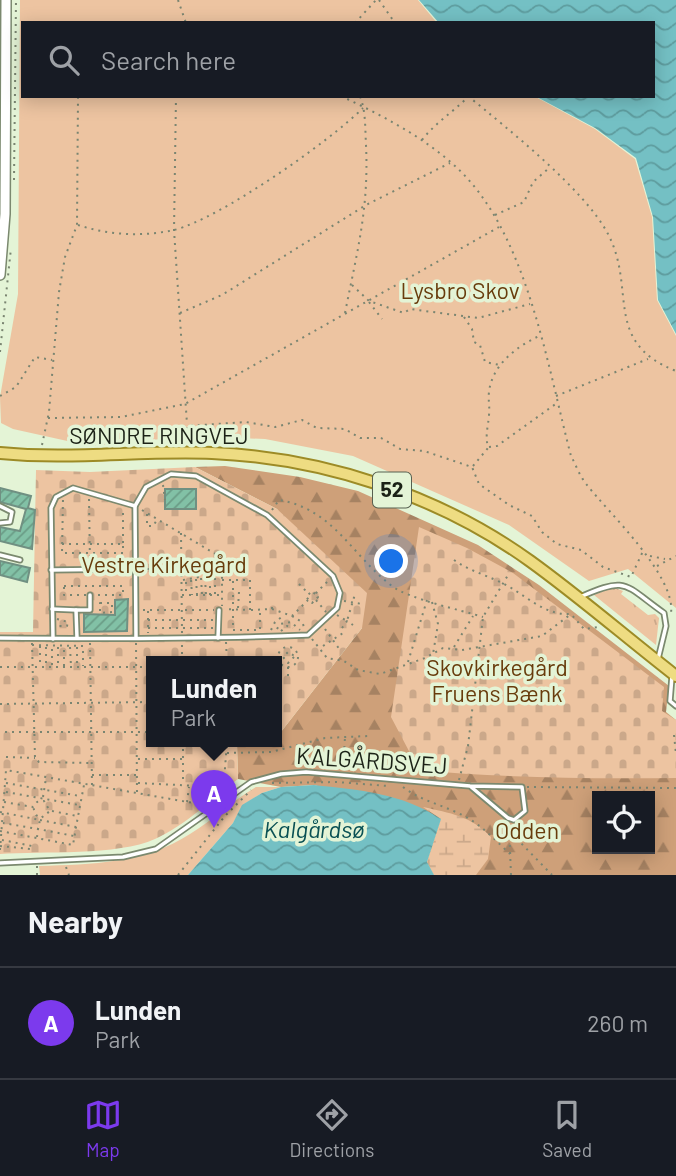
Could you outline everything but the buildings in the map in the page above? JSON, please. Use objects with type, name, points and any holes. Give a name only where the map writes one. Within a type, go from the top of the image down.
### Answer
[{"type":"main road","name":"SØNDRE RINGVEJ","points":[[0,453],[40,456],[190,453],[261,457],[317,466],[376,484],[443,510],[485,532],[578,597],[674,674]]},
{"type":"street","points":[[0,275],[5,214],[6,0]]},
{"type":"lane","points":[[0,638],[148,639],[309,635],[332,615],[339,600],[334,576],[267,515],[196,476],[172,474],[146,487],[135,506],[136,638]]},
{"type":"lane","points":[[53,639],[51,508],[63,491],[73,488],[135,506]]},
{"type":"lane","points":[[0,506],[12,512],[10,522],[0,523]]},
{"type":"lane","points":[[0,555],[20,560]]},
{"type":"lane","points":[[51,570],[135,569]]},
{"type":"lane","points":[[578,597],[610,584],[622,583],[664,613],[666,626],[657,661]]},
{"type":"lane","points":[[52,609],[90,610],[90,595]]},
{"type":"lane","points":[[76,610],[77,639]]},
{"type":"lane","points":[[219,638],[220,610]]},
{"type":"lane","points":[[674,674],[670,701],[676,706]]},
{"type":"lane","name":"KALGÅRDSVEJ","points":[[0,863],[123,857],[156,849],[185,831],[214,806],[265,777],[294,772],[470,786],[522,787]]},
{"type":"lane","name":"KALGÅRDSVEJ","points":[[470,786],[508,818]]},
{"type":"lane","points":[[508,818],[522,817],[526,804],[522,787]]},
{"type":"path","points":[[178,0],[185,21]]},
{"type":"path","points":[[357,21],[378,0],[393,21]]},
{"type":"path","points":[[40,456],[47,418],[65,257],[77,225],[78,98]]},
{"type":"path","points":[[176,98],[174,230],[190,453]]},
{"type":"path","points":[[345,98],[422,140],[451,162],[480,195],[500,226],[521,270],[572,456],[585,483],[644,548],[671,589],[674,605],[666,626]]},
{"type":"path","points":[[345,314],[366,205],[364,107],[361,98]]},
{"type":"path","points":[[422,140],[433,125],[448,117],[466,98]]},
{"type":"path","points":[[470,98],[593,208],[610,236],[620,268],[625,324],[637,346],[649,359],[676,371]]},
{"type":"path","points":[[77,225],[106,234],[174,230],[278,173],[364,107]]},
{"type":"path","points":[[179,314],[222,295],[366,205],[451,162]]},
{"type":"path","points":[[493,216],[524,202],[533,182],[549,168]]},
{"type":"path","points":[[47,418],[121,416],[185,404],[500,226]]},
{"type":"path","points":[[351,285],[369,301],[382,319]]},
{"type":"path","points":[[369,301],[404,313],[410,309],[478,318],[530,303]]},
{"type":"path","points":[[463,316],[472,329],[471,336],[480,345],[485,362],[501,365]]},
{"type":"path","points":[[488,448],[485,432],[489,416],[489,390],[501,365],[514,348],[539,336]]},
{"type":"path","points":[[0,396],[16,387],[35,357],[53,360]]},
{"type":"path","points":[[556,397],[649,359]]},
{"type":"path","points":[[472,467],[488,448],[497,446],[557,403]]},
{"type":"path","points":[[187,426],[246,422],[275,427],[302,420],[317,428],[345,429],[360,438],[381,438],[400,449],[424,452],[472,467]]},
{"type":"path","points":[[472,467],[479,484],[509,505],[532,516],[542,532],[557,544],[581,550],[603,567],[631,578],[644,548]]},
{"type":"path","points":[[158,480],[163,485],[165,500]]},
{"type":"path","points":[[63,491],[62,552],[123,553],[123,502]]},
{"type":"path","points":[[89,491],[89,544]]},
{"type":"path","points":[[267,515],[279,500],[301,503],[356,548],[392,587],[483,617]]},
{"type":"path","points":[[135,506],[222,558],[220,610]]},
{"type":"path","points":[[147,514],[147,526],[153,526],[158,519]]},
{"type":"path","points":[[181,533],[182,656]]},
{"type":"path","points":[[62,544],[123,544]]},
{"type":"path","points":[[649,556],[666,559]]},
{"type":"path","points":[[656,567],[666,559],[676,556]]},
{"type":"path","points":[[181,559],[212,562],[217,568],[215,595]]},
{"type":"path","points":[[454,560],[473,572],[503,583],[529,601],[561,615],[570,614]]},
{"type":"path","points":[[135,569],[181,569]]},
{"type":"path","points":[[181,581],[222,573]]},
{"type":"path","points":[[458,784],[468,746],[483,617],[508,575]]},
{"type":"path","points":[[210,576],[210,595]]},
{"type":"path","points":[[315,594],[334,576]]},
{"type":"path","points":[[203,577],[204,595]]},
{"type":"path","points":[[197,578],[197,595]]},
{"type":"path","points":[[191,579],[192,595]]},
{"type":"path","points":[[186,580],[186,595]]},
{"type":"path","points":[[222,580],[250,580],[250,610]]},
{"type":"path","points":[[233,580],[233,630],[260,630],[260,609]]},
{"type":"path","points":[[299,584],[309,594]]},
{"type":"path","points":[[308,599],[312,603],[318,597],[312,591],[309,594]]},
{"type":"path","points":[[238,609],[239,592]]},
{"type":"path","points":[[301,636],[299,628],[293,622],[293,616],[308,599],[309,594]]},
{"type":"path","points":[[342,628],[347,621],[355,594]]},
{"type":"path","points":[[181,595],[222,595]]},
{"type":"path","points":[[672,597],[676,602]]},
{"type":"path","points":[[408,663],[427,599]]},
{"type":"path","points":[[315,600],[332,615],[353,625]]},
{"type":"path","points":[[339,600],[362,604]]},
{"type":"path","points":[[432,601],[438,624],[433,654]]},
{"type":"path","points":[[272,603],[272,609]]},
{"type":"path","points":[[135,610],[279,609],[284,616]]},
{"type":"path","points":[[148,610],[148,639]]},
{"type":"path","points":[[453,648],[474,614]]},
{"type":"path","points":[[570,614],[584,629],[610,622]]},
{"type":"path","points":[[273,636],[272,625],[284,616],[293,616],[302,622],[327,658],[344,661],[358,670],[380,674],[443,648],[480,647],[542,636],[570,614]]},
{"type":"path","points":[[52,619],[68,622],[63,627],[53,626]]},
{"type":"path","points":[[148,620],[219,620]]},
{"type":"path","points":[[273,636],[280,624],[293,622]]},
{"type":"path","points":[[322,625],[340,650]]},
{"type":"path","points":[[148,628],[219,628]]},
{"type":"path","points":[[323,646],[343,633]]},
{"type":"path","points":[[136,638],[137,794]]},
{"type":"path","points":[[226,638],[227,656]]},
{"type":"path","points":[[32,639],[35,758]]},
{"type":"path","points":[[90,639],[92,786]]},
{"type":"path","points":[[33,645],[83,646],[83,667]]},
{"type":"path","points":[[40,645],[40,667]]},
{"type":"path","points":[[46,646],[46,667]]},
{"type":"path","points":[[52,646],[52,667]]},
{"type":"path","points":[[58,646],[58,667]]},
{"type":"path","points":[[64,646],[64,667]]},
{"type":"path","points":[[70,646],[71,667]]},
{"type":"path","points":[[76,646],[77,667]]},
{"type":"path","points":[[288,647],[288,652],[283,657],[289,665]]},
{"type":"path","points":[[278,656],[282,649],[288,647],[296,650],[296,657],[289,665],[288,676]]},
{"type":"path","points":[[288,652],[296,657]]},
{"type":"path","points":[[282,663],[289,665]]},
{"type":"path","points":[[0,667],[146,667]]},
{"type":"path","points":[[0,704],[146,702]]},
{"type":"path","points":[[5,732],[146,732]]},
{"type":"path","points":[[674,735],[676,754]]},
{"type":"path","points":[[342,775],[345,736]]},
{"type":"path","points":[[226,753],[271,752],[345,736],[368,736]]},
{"type":"path","points":[[183,747],[183,784]]},
{"type":"path","points":[[1,840],[32,846],[31,849],[0,848],[6,770],[198,804],[224,780],[227,747]]},
{"type":"path","points":[[6,757],[35,758],[39,762],[92,763]]},
{"type":"path","points":[[137,759],[183,759]]},
{"type":"path","points":[[92,775],[137,775]]},
{"type":"path","points":[[4,802],[33,807],[42,800],[46,777]]},
{"type":"path","points":[[177,875],[225,816],[265,777]]},
{"type":"path","points":[[267,784],[337,782],[390,786]]},
{"type":"path","points":[[5,783],[82,796]]},
{"type":"path","points":[[137,783],[219,787]]},
{"type":"path","points":[[1,831],[73,845],[84,784]]},
{"type":"path","points":[[187,803],[189,785]]},
{"type":"path","points":[[411,787],[402,786],[417,797],[460,813],[489,832],[510,854]]},
{"type":"path","points":[[522,787],[676,788]]},
{"type":"path","points":[[5,792],[80,806]]},
{"type":"path","points":[[42,800],[48,804],[50,811]]},
{"type":"path","points":[[33,807],[40,819]]},
{"type":"path","points":[[37,838],[40,819],[50,811],[78,816]]},
{"type":"path","points":[[1,813],[76,827]]},
{"type":"path","points":[[516,838],[522,817]]},
{"type":"path","points":[[508,818],[511,875]]},
{"type":"path","points":[[2,822],[75,836]]},
{"type":"path","points":[[510,839],[516,838]]},
{"type":"path","points":[[516,838],[552,875]]},
{"type":"path","points":[[64,859],[69,875]]},
{"type":"path","points":[[36,861],[37,875]]},
{"type":"green space","name":"Lysbro Skov","points":[[20,0],[418,0],[435,21],[21,21],[21,98],[538,98],[595,129],[635,159],[652,217],[657,300],[676,336],[676,608],[628,569],[589,581],[509,525],[353,456],[265,439],[192,436],[90,446],[13,429],[1,423],[0,397],[18,294]]},
{"type":"green space","name":"Odden","points":[[225,466],[300,477],[358,491],[478,545],[539,585],[669,686],[666,712],[676,720],[676,875],[434,875],[427,862],[441,819],[314,785],[281,787],[238,779],[237,747],[282,747],[282,731],[362,628],[277,509],[195,467]]},
{"type":"green space","name":"Vestre Kirkegård","points":[[195,467],[277,509],[367,593],[362,628],[282,731],[282,656],[146,656],[146,747],[237,747],[238,779],[188,819],[155,839],[101,850],[0,854],[0,632],[33,632],[36,470],[90,472]]},
{"type":"green space","name":"Skovkirkegård Fruens Bænk","points":[[419,527],[467,548],[513,573],[664,687],[662,711],[676,720],[676,778],[547,777],[419,770],[391,717]]},
{"type":"green space","points":[[613,587],[623,591],[621,594],[648,615],[655,614],[659,618],[656,645],[594,595]]},
{"type":"green space","points":[[256,787],[281,787],[262,793],[243,805],[233,823],[188,875],[40,875],[39,866],[136,857],[172,844],[207,823]]},
{"type":"green space","points":[[423,807],[468,820],[491,837],[488,859],[476,875],[434,875],[427,862],[441,819]]},
{"type":"water","points":[[419,0],[676,0],[676,334],[658,300],[653,217],[636,158],[595,128],[539,98],[655,98],[655,21],[437,21]]},
{"type":"water","name":"Kalgårdsø","points":[[314,785],[396,798],[441,819],[427,862],[434,875],[188,875],[233,823],[242,805],[262,793],[281,787]]},
{"type":"place","name":"Lunden","points":[[214,828]]}]
